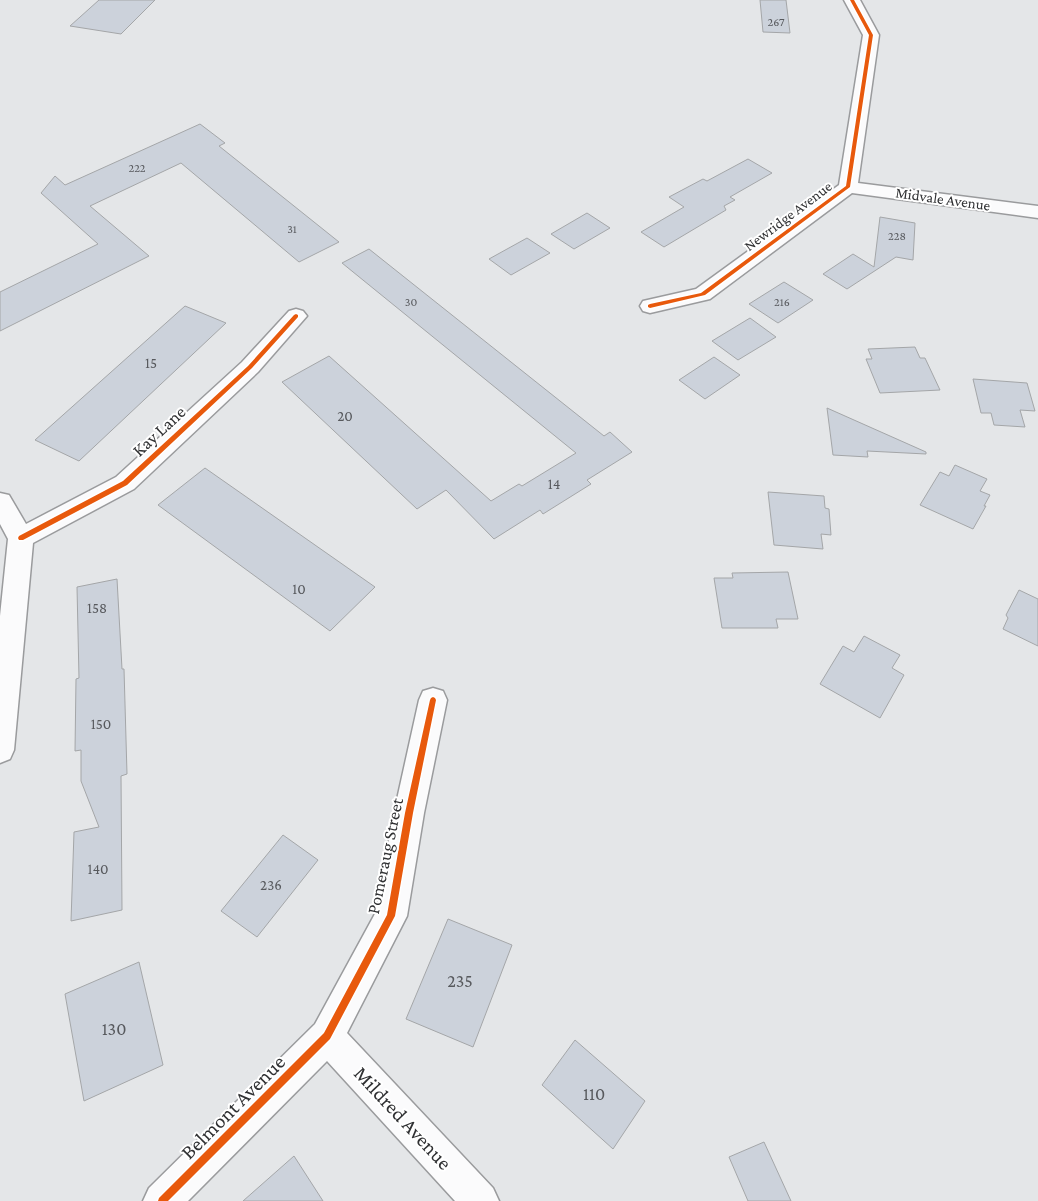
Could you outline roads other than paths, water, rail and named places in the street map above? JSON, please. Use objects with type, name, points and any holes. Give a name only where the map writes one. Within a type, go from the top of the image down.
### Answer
[{"type":"street","name":"Newridge Avenue","points":[[650,306],[703,294],[848,187],[871,35],[852,0]]},
{"type":"street","name":"Midvale Avenue","points":[[848,187],[1038,212]]},
{"type":"street","name":"Kay Lane","points":[[21,538],[125,483],[250,367],[296,316]]},
{"type":"street","points":[[0,502],[21,538],[0,750]]},
{"type":"street","name":"Pomeraug Street","points":[[326,1036],[391,916],[409,813],[433,700]]},
{"type":"street","name":"Belmont Avenue","points":[[162,1201],[326,1036]]},
{"type":"street","name":"Mildred Avenue","points":[[326,1036],[480,1201]]}]
